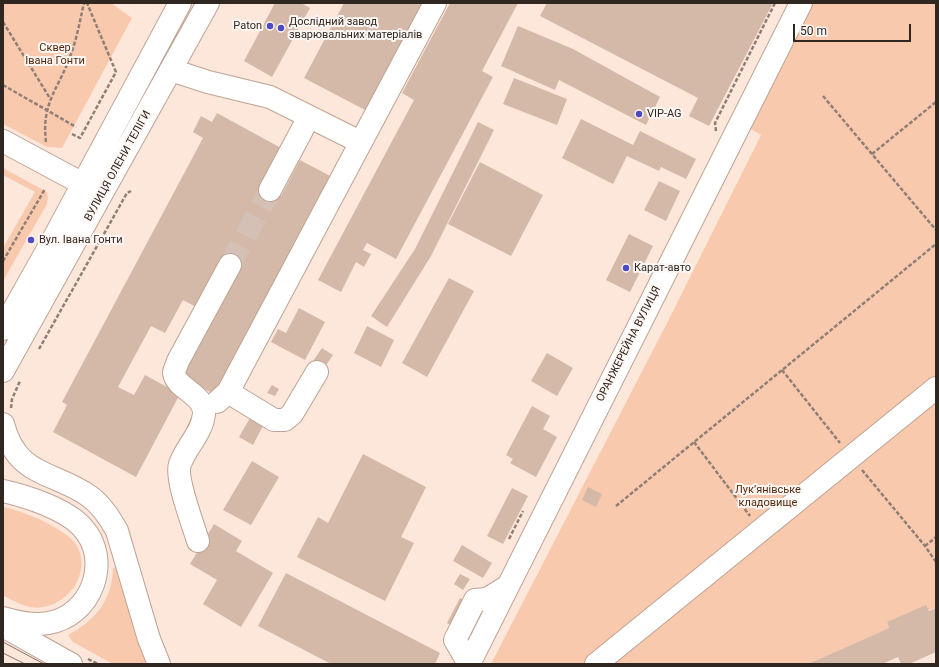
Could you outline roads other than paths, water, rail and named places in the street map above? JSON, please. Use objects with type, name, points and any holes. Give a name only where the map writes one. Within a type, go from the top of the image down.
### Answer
[{"type":"main road","name":"ВУЛИЦЯ ОЛЕНИ ТЕЛІГИ","points":[[3,329],[180,3]]},
{"type":"main road","name":"ВУЛИЦЯ ОЛЕНИ ТЕЛІГИ","points":[[12,375],[94,210],[208,3]]},
{"type":"main road","points":[[204,413],[228,392],[435,3]]},
{"type":"main road","name":"ОРАНЖЕРЕЙНА ВУЛИЦЯ","points":[[469,664],[801,3]]},
{"type":"main road","points":[[171,70],[208,82],[270,96],[360,142]]},
{"type":"main road","points":[[270,190],[310,116]]},
{"type":"main road","points":[[3,141],[83,184],[95,200],[94,210]]},
{"type":"main road","points":[[198,541],[180,480],[179,470],[180,463],[201,426],[204,413],[201,403],[192,392],[177,381],[174,372],[178,361],[230,265]]},
{"type":"main road","points":[[228,392],[274,420],[285,420],[292,414],[316,372]]},
{"type":"main road","points":[[596,664],[936,388]]},
{"type":"main road","points":[[7,420],[13,446],[26,464],[48,477],[88,495],[99,504],[110,517],[118,531],[149,639],[159,664]]},
{"type":"main road","points":[[3,491],[58,511],[73,519],[83,527],[91,539],[96,554],[97,567],[92,589],[86,600],[68,616],[48,624],[35,624],[3,618]]},
{"type":"main road","points":[[3,626],[72,664]]},
{"type":"tunnel","points":[[230,265],[270,190]]},
{"type":"tram line","points":[[3,642],[44,664]]},
{"type":"tram line","points":[[3,653],[25,664]]},
{"type":"place","name":"Paton","points":[[270,26]]},
{"type":"place","name":"Дослідний завод зварювальних матеріалів","points":[[281,28]]},
{"type":"place","name":"VIP-AG","points":[[639,114]]},
{"type":"place","name":"Вул. Івана Гонти","points":[[31,240]]},
{"type":"place","name":"Карат-авто","points":[[626,268]]},
{"type":"park label","name":"Сквер Івана Гонти","points":[[55,54]]},
{"type":"park label","name":"Лукʼянівське кладовище","points":[[768,496]]}]
